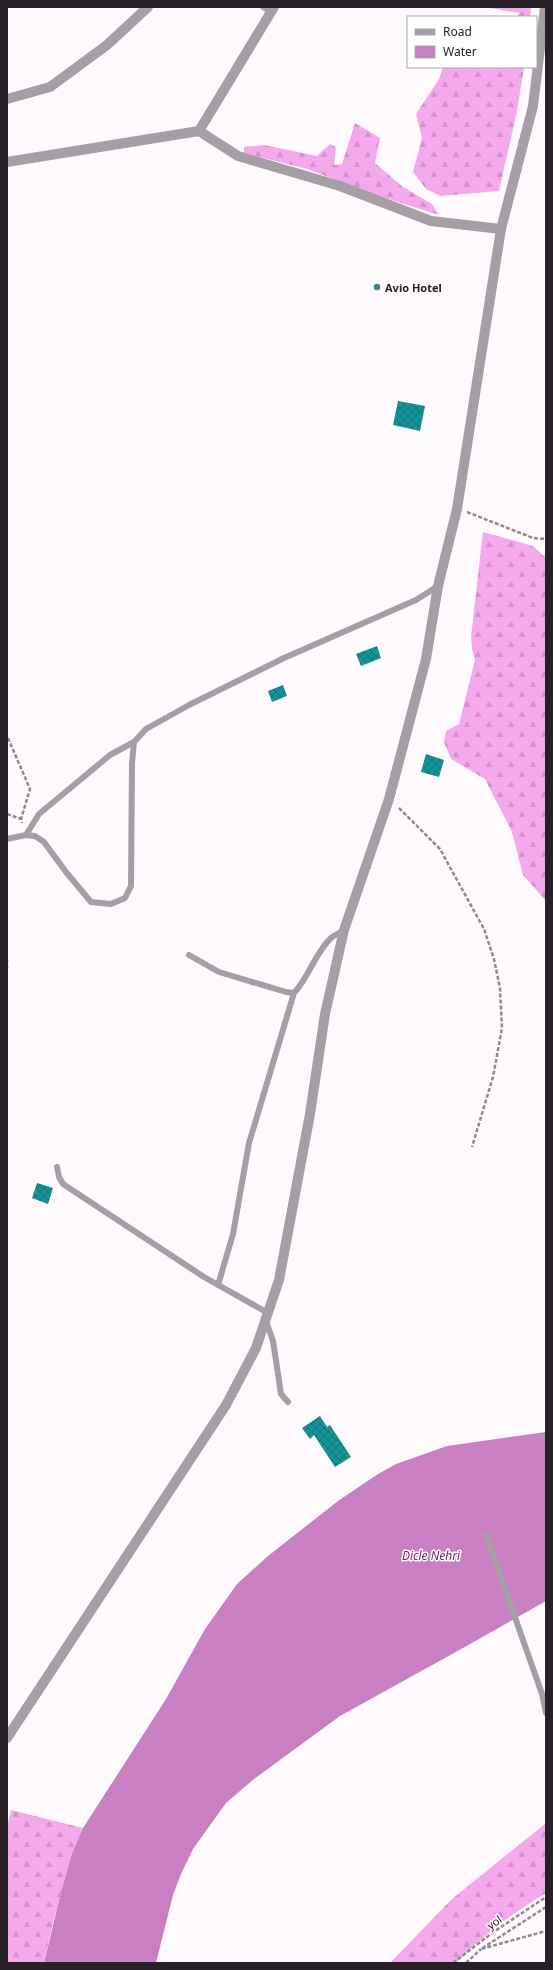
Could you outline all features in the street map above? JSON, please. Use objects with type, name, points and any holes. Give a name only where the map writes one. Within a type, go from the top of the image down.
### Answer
[{"type":"street","points":[[7,99],[50,87],[107,45],[148,7]]},
{"type":"street","points":[[7,1738],[226,1405],[256,1348],[279,1280],[310,1114],[325,1014],[344,930],[390,799],[426,659],[438,586],[457,508],[501,229],[533,106],[545,7]]},
{"type":"street","points":[[199,131],[269,9]]},
{"type":"street","points":[[7,162],[199,131],[238,156],[340,186],[431,221],[501,229]]},
{"type":"lane","points":[[26,835],[39,814],[110,755],[134,742],[146,729],[190,705],[284,658],[416,600],[438,586]]},
{"type":"lane","points":[[7,839],[26,835],[35,836],[44,842],[91,902],[111,904],[125,898],[130,886],[132,762],[134,742]]},
{"type":"lane","points":[[218,1285],[233,1234],[249,1143],[294,993],[302,984],[324,946],[332,938],[344,930]]},
{"type":"lane","points":[[189,955],[219,972],[294,993]]},
{"type":"lane","points":[[58,1167],[59,1177],[63,1184],[267,1316],[273,1341],[281,1394],[288,1402]]},
{"type":"lane","points":[[486,1535],[542,1694],[546,1713]]},
{"type":"path","points":[[457,508],[532,538],[546,539]]},
{"type":"path","points":[[8,738],[30,789],[21,819],[26,835]]},
{"type":"path","points":[[390,799],[430,837],[440,849],[484,929],[494,959],[500,988],[502,1028],[493,1077],[472,1147]]},
{"type":"path","points":[[7,814],[21,819]]},
{"type":"path","points":[[7,959],[7,969]]},
{"type":"path","name":"yol","points":[[454,1963],[492,1933],[546,1897]]},
{"type":"path","points":[[466,1963],[481,1949],[546,1907]]},
{"type":"path","points":[[481,1949],[546,1932]]},
{"type":"green space","points":[[485,7],[531,7],[530,16],[518,16],[519,13]]},
{"type":"green space","points":[[443,68],[524,68],[517,111],[499,191],[441,196],[426,189],[413,172],[422,138],[416,114],[439,79]]},
{"type":"green space","points":[[355,123],[380,138],[375,163],[403,187],[432,204],[439,215],[382,197],[307,169],[244,153],[244,147],[264,145],[317,156],[330,144],[336,147],[334,165],[342,164]]},
{"type":"green space","points":[[483,532],[533,546],[546,558],[546,901],[523,875],[512,832],[485,779],[451,759],[444,742],[446,731],[459,724],[475,660],[471,637]]},
{"type":"green space","points":[[11,1810],[83,1828],[60,1894],[44,1963],[7,1963],[7,1827]]},
{"type":"green space","points":[[546,1823],[546,1893],[499,1925],[456,1963],[390,1963],[452,1899]]},
{"type":"water","name":"Dicle Nehri","points":[[546,1432],[546,1601],[340,1716],[254,1779],[226,1803],[193,1849],[181,1874],[173,1895],[156,1963],[44,1963],[61,1892],[72,1854],[83,1828],[166,1699],[205,1629],[237,1584],[268,1556],[338,1501],[378,1474],[396,1464],[447,1446]]},
{"type":"building","points":[[398,401],[425,406],[420,431],[393,425]]},
{"type":"building","points":[[377,646],[381,658],[361,666],[356,654]]},
{"type":"building","points":[[283,685],[287,696],[272,702],[268,691]]},
{"type":"building","points":[[426,754],[444,760],[439,777],[421,772]]},
{"type":"building","points":[[37,1183],[53,1188],[48,1204],[32,1198]]},
{"type":"building","points":[[320,1416],[327,1427],[330,1425],[351,1457],[335,1467],[314,1435],[310,1439],[302,1428]]},
{"type":"place","name":"Avio Hotel","points":[[377,287]]}]
